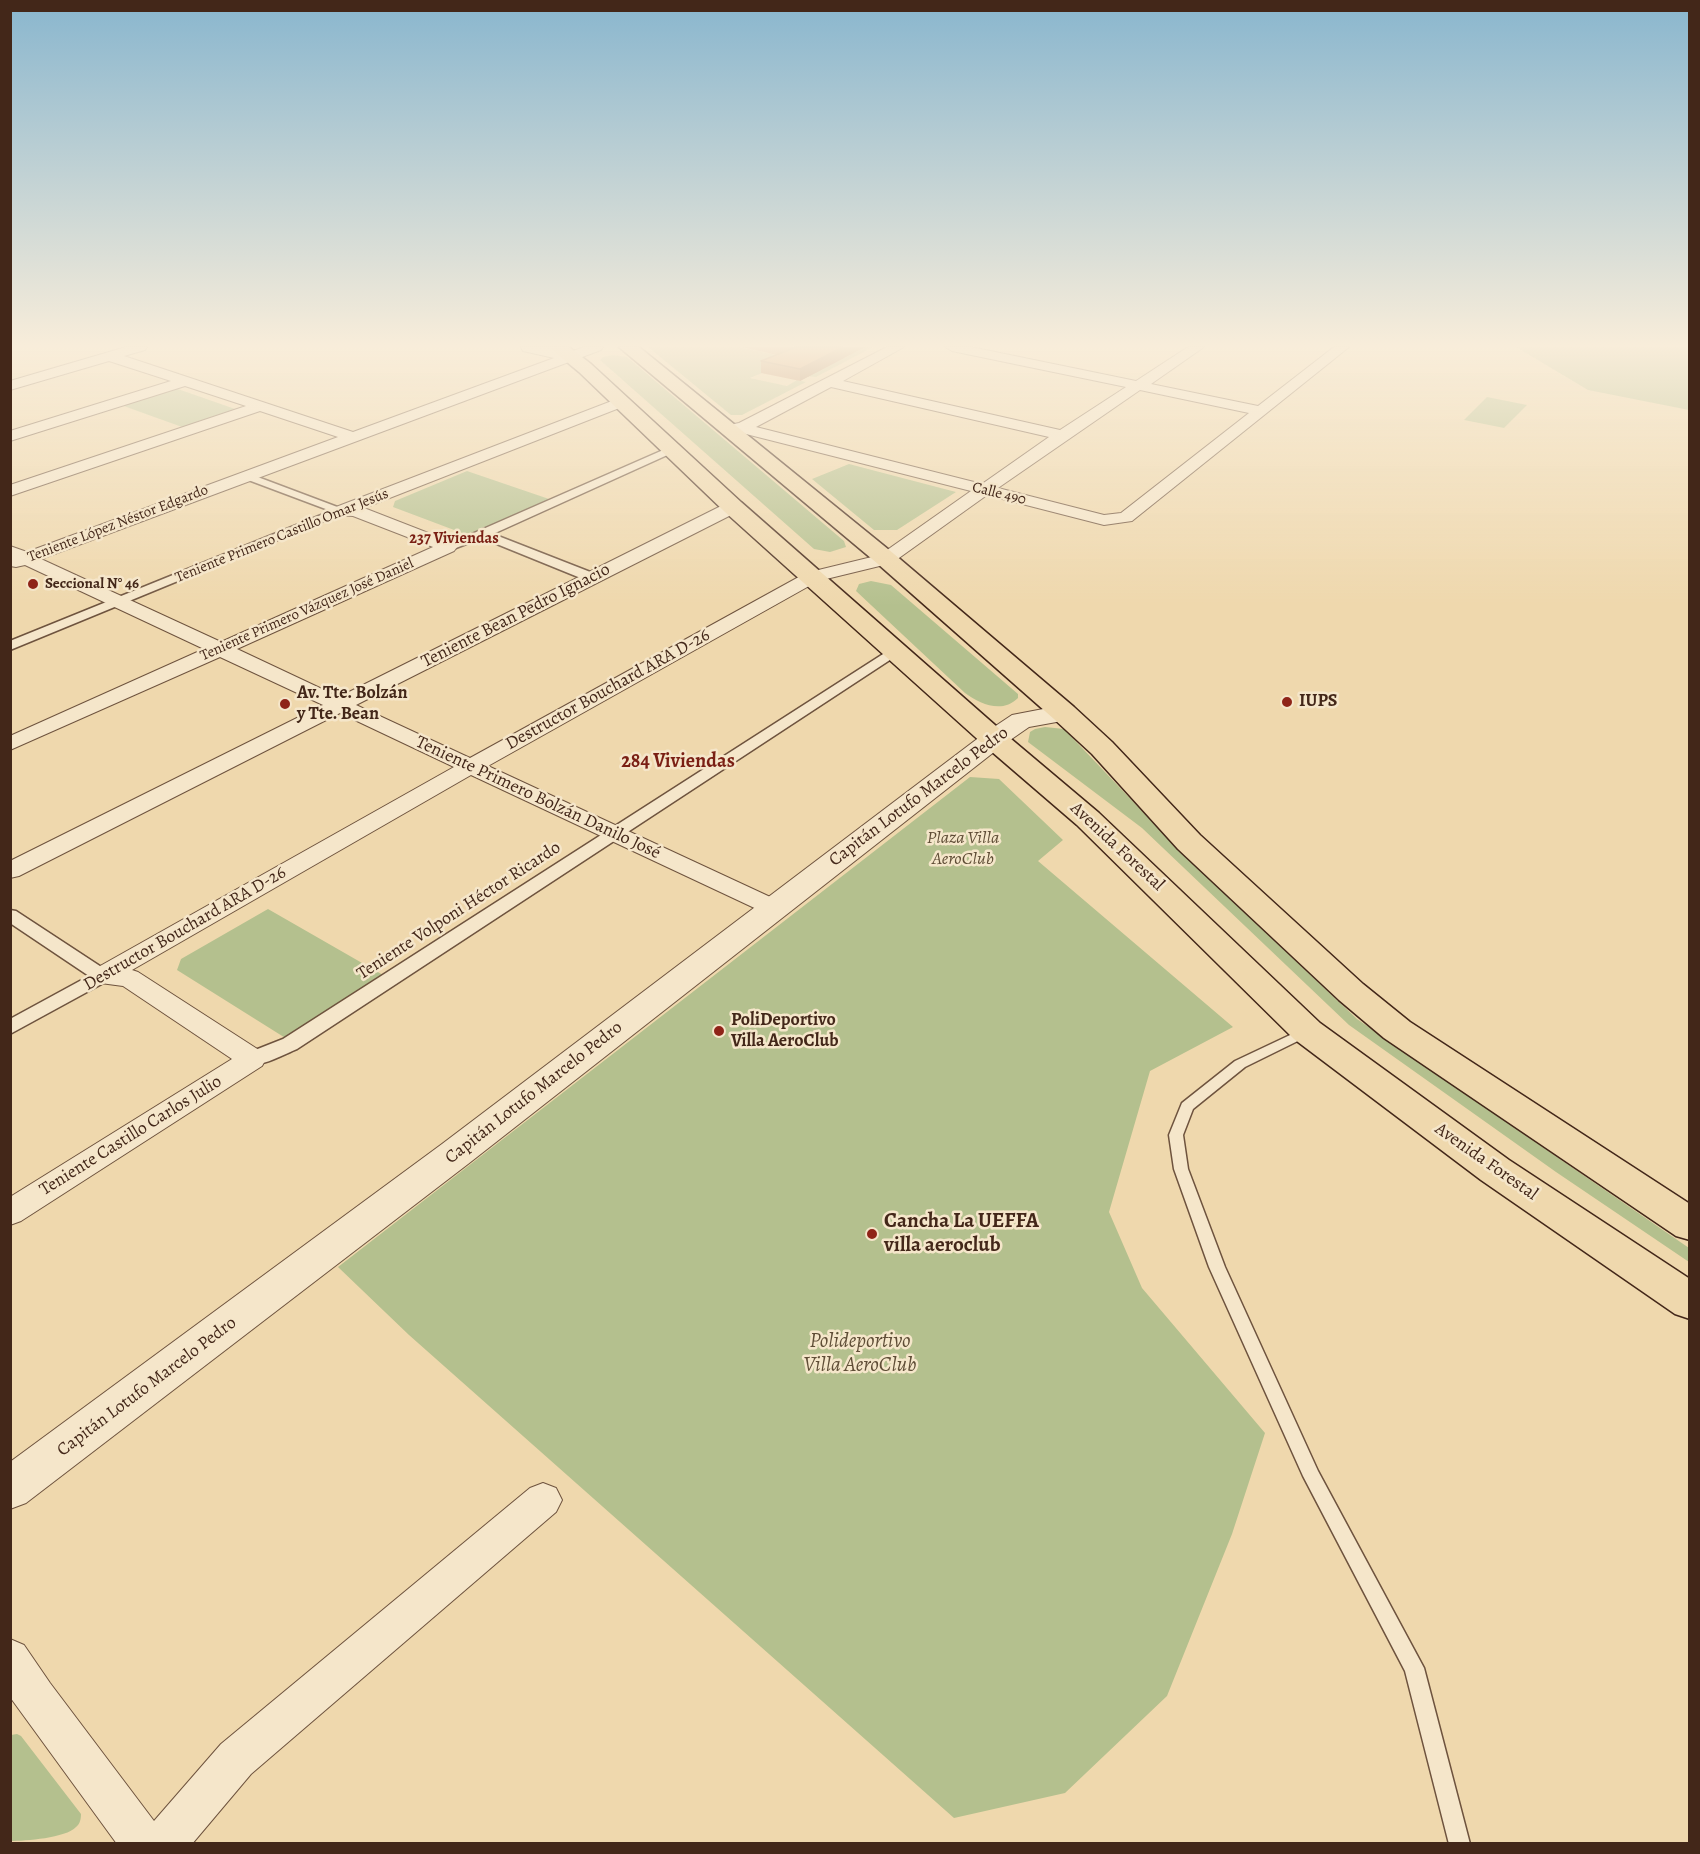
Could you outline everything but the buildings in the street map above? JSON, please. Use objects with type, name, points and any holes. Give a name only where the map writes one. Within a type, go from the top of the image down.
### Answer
[{"type":"main road","name":"Avenida Forestal","points":[[654,434],[894,651],[1088,819],[1307,1031],[1495,1170],[1689,1302]]},
{"type":"main road","points":[[740,434],[1064,713],[1102,748],[1189,842],[1351,992],[1424,1048],[1689,1225]]},
{"type":"street","points":[[10,491],[180,434]]},
{"type":"street","points":[[340,434],[353,438]]},
{"type":"street","name":"Teniente López Néstor Edgardo","points":[[16,558],[364,434]]},
{"type":"street","name":"Teniente Primero Castillo Omar Jesús","points":[[10,646],[342,511],[541,434]]},
{"type":"street","name":"Calle 490","points":[[756,434],[1104,520],[1126,517],[1233,434]]},
{"type":"street","points":[[1055,434],[1062,435]]},
{"type":"street","name":"Destructor Bouchard ARA D-26","points":[[10,1028],[471,766],[812,577],[886,559],[1062,435]]},
{"type":"street","name":"Teniente Primero Vázquez José Daniel","points":[[10,744],[670,450]]},
{"type":"street","points":[[247,476],[342,511],[355,511],[448,547]]},
{"type":"street","name":"Teniente Bean Pedro Ignacio","points":[[10,871],[733,507]]},
{"type":"street","points":[[482,534],[593,578]]},
{"type":"street","name":"Teniente Primero Bolzán Danilo José","points":[[16,558],[119,602],[772,907]]},
{"type":"street","name":"Teniente Volponi Héctor Ricardo","points":[[252,1059],[290,1044],[894,651]]},
{"type":"street","name":"Capitán Lotufo Marcelo Pedro","points":[[10,1490],[455,1154],[772,907],[994,739],[1021,721],[1064,713]]},
{"type":"street","points":[[10,915],[102,976],[129,978],[252,1059]]},
{"type":"street","name":"Teniente Castillo Carlos Julio","points":[[10,1213],[252,1059]]},
{"type":"street","points":[[164,1844],[236,1759],[543,1500]]},
{"type":"street","points":[[15,1678],[144,1844]]},
{"type":"lane","points":[[1307,1031],[1240,1064],[1187,1106],[1176,1135],[1181,1169],[1217,1267],[1312,1476],[1414,1668],[1460,1844]]},
{"type":"green space","points":[[683,434],[717,434],[844,541],[846,547],[830,552],[814,549]]},
{"type":"green space","points":[[849,464],[956,492],[897,530],[874,530],[812,479]]},
{"type":"green space","points":[[467,471],[549,499],[470,536],[393,507],[395,501]]},
{"type":"green space","points":[[871,581],[891,585],[1018,694],[1018,698],[1005,706],[991,706],[965,693],[856,591],[859,584]]},
{"type":"green space","points":[[1045,727],[1064,729],[1184,855],[1357,1019],[1689,1248],[1689,1262],[1556,1172],[1349,1025],[1142,828],[1028,742],[1030,732]]},
{"type":"green space","name":"Polideportivo Villa AeroClub","points":[[970,777],[999,779],[1063,840],[1038,861],[1233,1027],[1150,1071],[1109,1212],[1142,1288],[1265,1433],[1232,1534],[1167,1696],[1065,1793],[954,1818],[409,1335],[338,1267]]},
{"type":"green space","points":[[268,909],[383,975],[287,1039],[177,970],[181,959]]},
{"type":"green space","points":[[11,1735],[21,1736],[81,1814],[78,1824],[71,1831],[45,1838],[11,1841]]},
{"type":"place","name":"Seccional N° 46","points":[[33,584]]},
{"type":"place","name":"IUPS","points":[[1287,702]]},
{"type":"place","name":"Av. Tte. Bolzán y Tte. Bean","points":[[285,704]]},
{"type":"place","name":"PoliDeportivo Villa AeroClub","points":[[719,1031]]},
{"type":"place","name":"Cancha La UEFFA villa aeroclub","points":[[872,1234]]},
{"type":"district","name":"237 Viviendas","points":[[454,539]]},
{"type":"district","name":"284 Viviendas","points":[[678,762]]},
{"type":"park label","name":"Plaza Villa AeroClub","points":[[963,849]]}]
